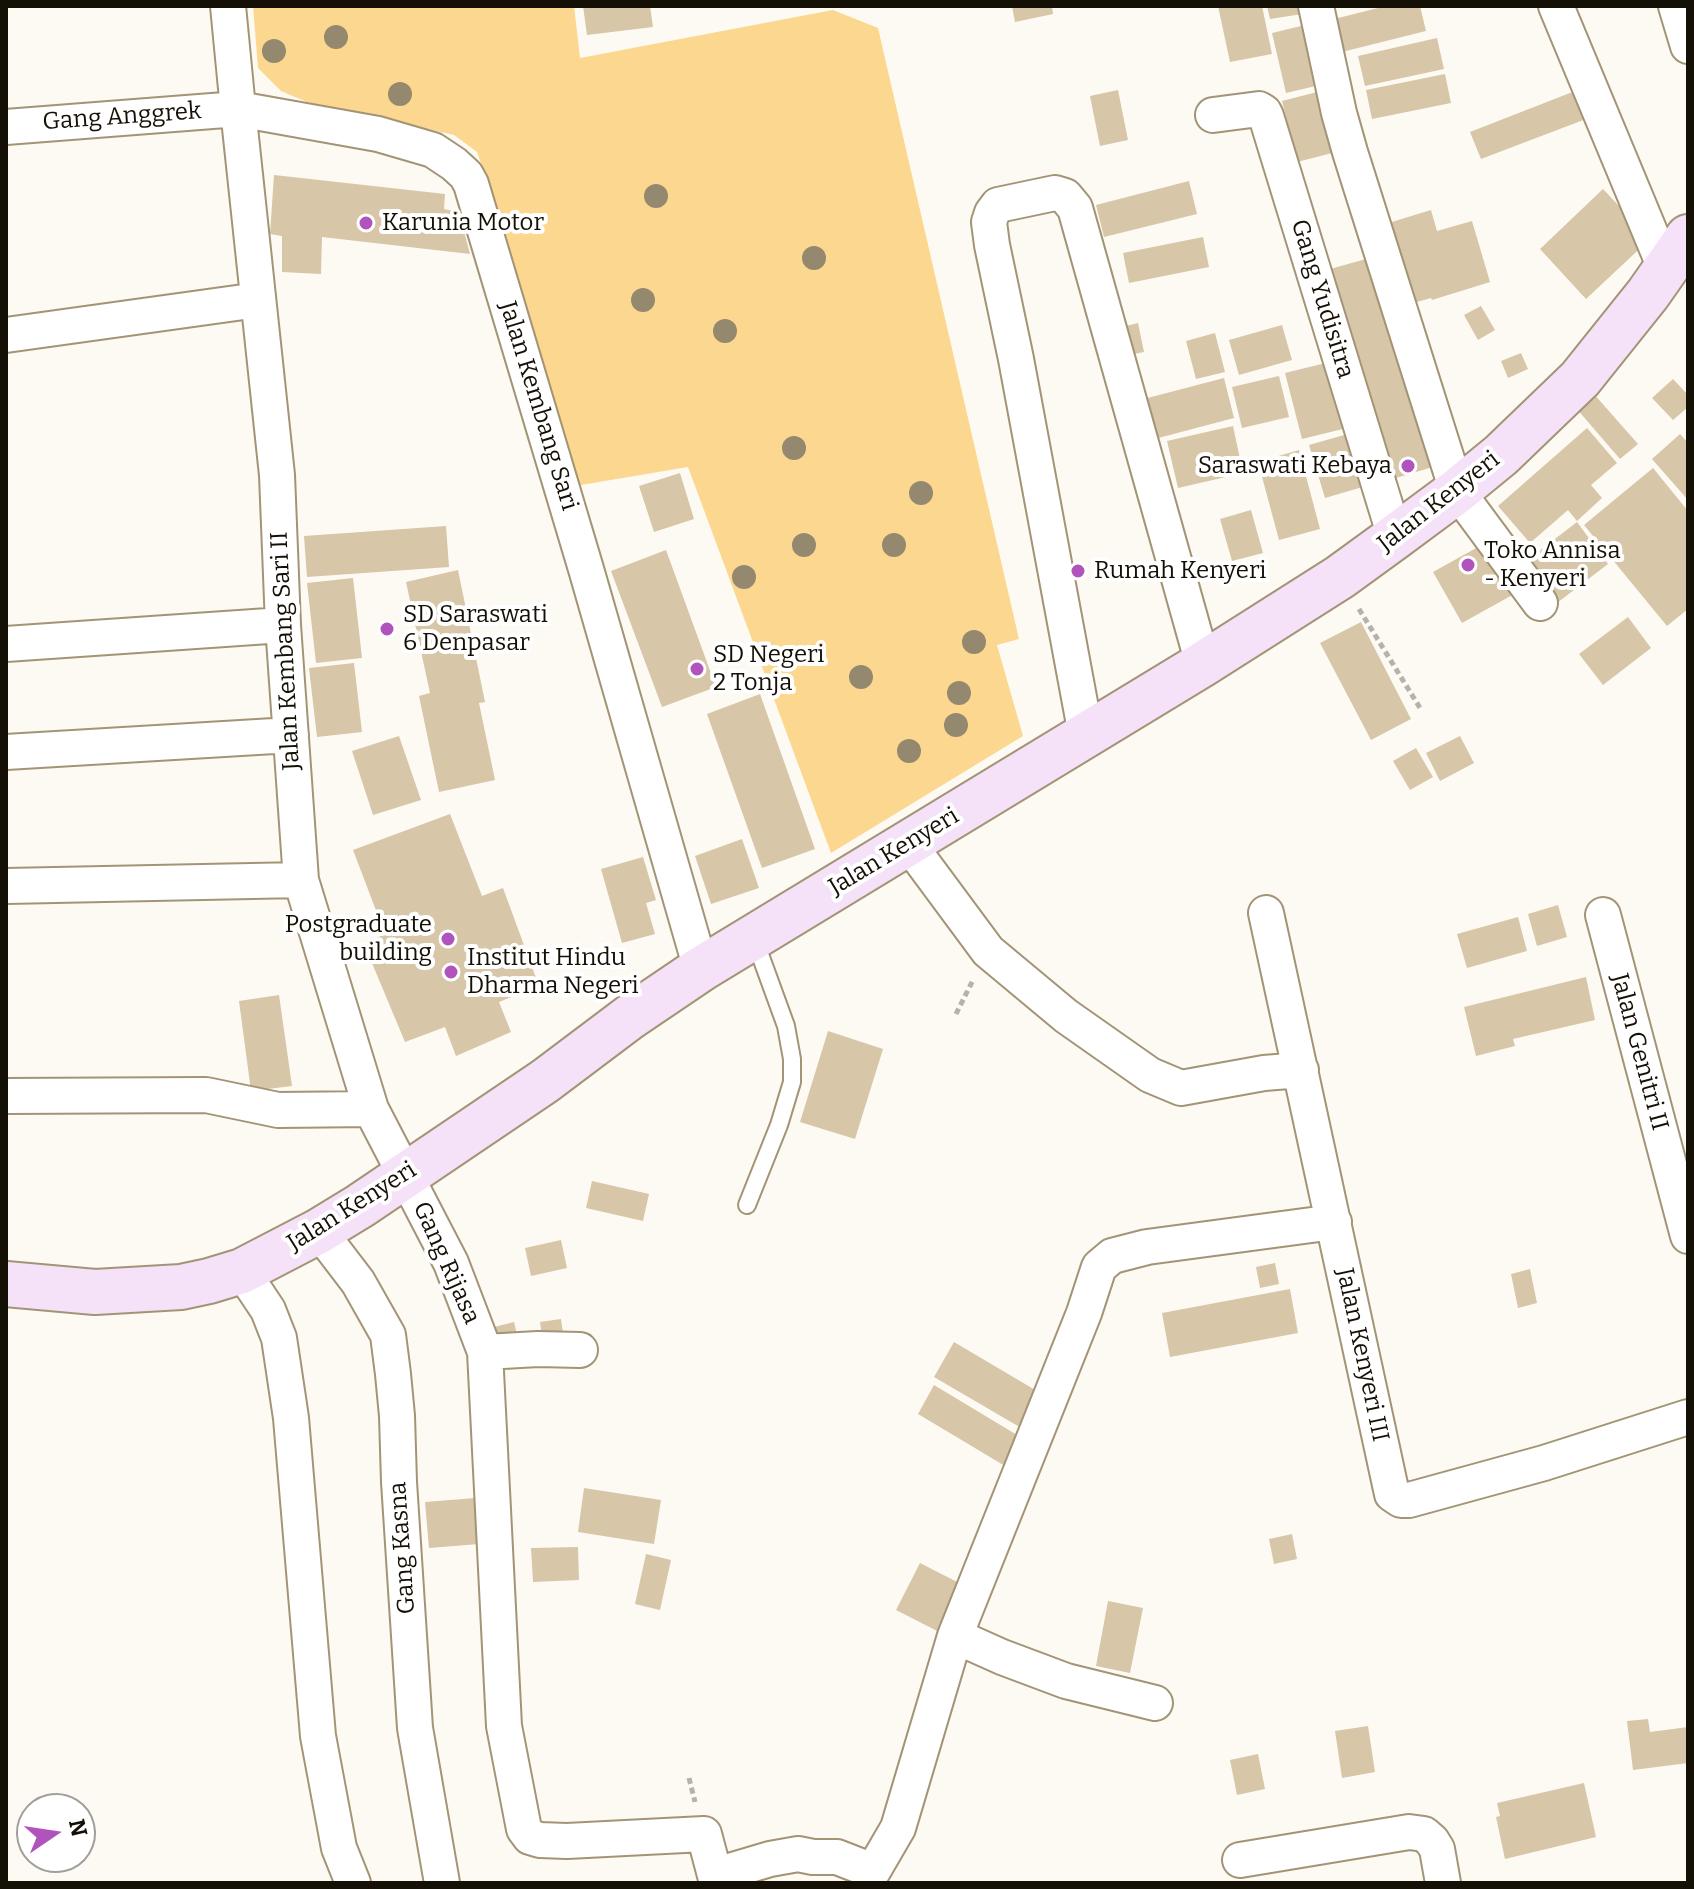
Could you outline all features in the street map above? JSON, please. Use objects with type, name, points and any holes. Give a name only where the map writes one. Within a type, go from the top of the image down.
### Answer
[{"type":"street","points":[[228,6],[238,109]]},
{"type":"street","points":[[1316,6],[1350,152],[1457,491],[1540,603]]},
{"type":"street","points":[[1556,6],[1676,253]]},
{"type":"street","points":[[1676,6],[1688,46]]},
{"type":"street","name":"Gang Anggrek","points":[[6,127],[238,109]]},
{"type":"street","name":"Jalan Kembang Sari II","points":[[238,109],[277,475],[283,625],[301,880],[371,1109],[406,1176]]},
{"type":"street","name":"Jalan Kembang Sari","points":[[238,109],[378,134],[433,150],[454,164],[471,184],[591,584],[701,969]]},
{"type":"street","name":"Gang Yudisitra","points":[[1213,115],[1259,109],[1266,116],[1395,537]]},
{"type":"street","points":[[1086,735],[992,245],[989,222],[998,205],[1055,193],[1065,196],[1075,208],[1203,664]]},
{"type":"street","name":"Jalan Kenyeri","points":[[6,1284],[95,1292],[181,1287],[242,1271],[319,1231],[545,1081],[630,1017],[701,969],[1203,664],[1340,577],[1501,455],[1580,379],[1648,294],[1676,253]]},
{"type":"street","points":[[6,335],[258,300]]},
{"type":"street","points":[[6,644],[283,625]]},
{"type":"street","points":[[6,752],[291,735]]},
{"type":"street","points":[[908,843],[988,951],[1066,1016],[1150,1075],[1181,1088],[1264,1073],[1301,1070]]},
{"type":"street","points":[[6,886],[301,880]]},
{"type":"street","name":"Jalan Kenyeri III","points":[[1266,913],[1392,1494],[1401,1500],[1409,1500],[1544,1463],[1688,1417]]},
{"type":"street","name":"Jalan Genitri II","points":[[1603,915],[1688,1236]]},
{"type":"street","points":[[6,1096],[206,1095],[278,1110],[371,1109]]},
{"type":"street","name":"Gang Rijasa","points":[[406,1176],[451,1263],[485,1352],[504,1726],[524,1829],[530,1837],[540,1840],[567,1841],[704,1834],[725,1877]]},
{"type":"street","points":[[725,1877],[770,1859],[798,1854],[837,1857],[873,1871],[898,1828],[955,1636],[1084,1313],[1099,1267],[1112,1256],[1147,1247],[1334,1222]]},
{"type":"street","name":"Gang Kasna","points":[[319,1231],[358,1282],[388,1335],[397,1416],[415,1728],[442,1883]]},
{"type":"street","points":[[242,1271],[268,1310],[279,1338],[292,1434],[318,1736],[339,1848],[353,1883]]},
{"type":"street","points":[[485,1352],[580,1350]]},
{"type":"street","points":[[955,1636],[1066,1681],[1155,1703]]},
{"type":"street","points":[[1240,1860],[1409,1832],[1424,1834],[1432,1841],[1437,1849],[1443,1883]]},
{"type":"lane","points":[[747,1205],[779,1125],[792,1082],[792,1059],[786,1026],[754,938]]},
{"type":"path","points":[[1340,577],[1420,708]]},
{"type":"shaded area","points":[[253,6],[574,6],[580,58],[833,10],[878,28],[1019,639],[997,645],[1023,736],[831,853],[688,467],[575,486],[500,217],[477,152],[454,135],[307,102],[281,91],[258,68]]},
{"type":"building","points":[[583,6],[650,6],[653,27],[587,35]]},
{"type":"building","points":[[1012,6],[1052,6],[1053,14],[1015,22]]},
{"type":"building","points":[[1218,6],[1262,6],[1272,54],[1230,62]]},
{"type":"building","points":[[1267,6],[1308,6],[1309,13],[1270,19]]},
{"type":"building","points":[[1386,6],[1420,6],[1426,31],[1342,52],[1334,19]]},
{"type":"building","points":[[1305,25],[1320,85],[1286,93],[1272,33]]},
{"type":"building","points":[[1437,38],[1444,69],[1365,86],[1358,56]]},
{"type":"building","points":[[1445,74],[1451,103],[1372,119],[1366,90]]},
{"type":"building","points":[[1118,90],[1128,140],[1100,146],[1090,96]]},
{"type":"building","points":[[1321,91],[1336,152],[1297,162],[1282,101]]},
{"type":"building","points":[[1575,91],[1586,119],[1481,159],[1470,132]]},
{"type":"building","name":"Karunia Motor","points":[[274,175],[445,194],[444,209],[459,212],[470,254],[322,237],[321,274],[282,272],[282,236],[270,234]]},
{"type":"building","points":[[1189,181],[1197,214],[1104,237],[1096,205]]},
{"type":"building","points":[[1603,189],[1650,239],[1586,299],[1540,249]]},
{"type":"building","points":[[1431,210],[1437,231],[1472,221],[1490,282],[1406,305],[1382,225]]},
{"type":"building","points":[[1203,237],[1209,267],[1129,283],[1123,253]]},
{"type":"building","points":[[1373,257],[1436,466],[1386,481],[1323,271]]},
{"type":"building","points":[[1481,306],[1495,330],[1478,340],[1464,315]]},
{"type":"building","points":[[1138,323],[1144,352],[1124,356],[1118,328]]},
{"type":"building","points":[[1282,325],[1292,360],[1239,375],[1229,340]]},
{"type":"building","points":[[1215,333],[1225,372],[1196,379],[1186,341]]},
{"type":"building","points":[[1521,353],[1528,369],[1508,378],[1501,361]]},
{"type":"building","points":[[1338,360],[1355,426],[1302,439],[1285,373]]},
{"type":"building","points":[[1279,376],[1289,417],[1242,428],[1232,387]]},
{"type":"building","points":[[1224,378],[1234,418],[1147,441],[1136,401]]},
{"type":"building","points":[[1673,379],[1688,395],[1688,407],[1673,420],[1652,398]]},
{"type":"building","points":[[1593,393],[1638,444],[1620,459],[1576,408]]},
{"type":"building","points":[[1233,426],[1243,473],[1178,488],[1167,441]]},
{"type":"building","points":[[1587,428],[1617,463],[1591,485],[1602,498],[1577,521],[1568,510],[1530,543],[1498,506]]},
{"type":"building","points":[[1351,433],[1366,486],[1325,498],[1309,445]]},
{"type":"building","points":[[1680,434],[1688,443],[1688,500],[1652,459]]},
{"type":"building","points":[[1299,450],[1320,529],[1279,540],[1258,462]]},
{"type":"building","points":[[1653,468],[1688,511],[1688,609],[1667,626],[1584,525]]},
{"type":"building","points":[[680,473],[694,519],[654,532],[639,486]]},
{"type":"building","points":[[1251,510],[1263,553],[1232,561],[1220,519]]},
{"type":"building","points":[[1577,522],[1608,564],[1553,606],[1521,565]]},
{"type":"building","points":[[446,526],[449,567],[307,577],[304,536]]},
{"type":"building","points":[[1487,542],[1516,593],[1462,623],[1433,572]]},
{"type":"building","points":[[666,550],[716,687],[662,707],[611,571]]},
{"type":"building","points":[[458,570],[485,702],[479,703],[495,780],[439,792],[419,696],[430,693],[406,582]]},
{"type":"building","points":[[353,578],[362,658],[316,663],[307,583]]},
{"type":"building","points":[[1628,617],[1651,648],[1603,685],[1579,654]]},
{"type":"building","points":[[1361,622],[1411,719],[1371,740],[1320,643]]},
{"type":"building","points":[[354,663],[362,732],[317,737],[309,668]]},
{"type":"building","points":[[760,694],[815,849],[762,868],[707,714]]},
{"type":"building","points":[[399,736],[421,800],[373,815],[352,751]]},
{"type":"building","points":[[1460,736],[1474,763],[1440,781],[1426,753]]},
{"type":"building","points":[[1416,748],[1433,777],[1410,790],[1393,761]]},
{"type":"building","name":"Postgraduate building","points":[[450,814],[482,896],[503,888],[539,986],[499,1002],[511,1032],[456,1056],[445,1027],[405,1042],[364,944],[385,934],[353,850]]},
{"type":"building","points":[[742,839],[759,888],[711,904],[695,856]]},
{"type":"building","points":[[643,857],[656,900],[646,903],[655,934],[622,943],[601,869]]},
{"type":"building","points":[[1558,905],[1567,937],[1537,946],[1528,914]]},
{"type":"building","points":[[1518,917],[1527,951],[1467,968],[1457,934]]},
{"type":"building","points":[[1586,977],[1595,1020],[1513,1039],[1515,1046],[1476,1056],[1464,1007]]},
{"type":"building","points":[[279,995],[292,1086],[251,1091],[239,1001]]},
{"type":"building","points":[[828,1031],[883,1049],[855,1139],[800,1122]]},
{"type":"building","points":[[592,1181],[649,1194],[643,1221],[586,1208]]},
{"type":"building","points":[[561,1240],[567,1268],[531,1276],[525,1248]]},
{"type":"building","points":[[1275,1263],[1279,1284],[1260,1288],[1256,1267]]},
{"type":"building","points":[[1530,1269],[1537,1303],[1518,1308],[1511,1274]]},
{"type":"building","points":[[1290,1289],[1298,1333],[1170,1357],[1162,1313]]},
{"type":"building","points":[[561,1319],[564,1340],[543,1343],[540,1322]]},
{"type":"building","points":[[514,1322],[519,1343],[499,1347],[494,1327]]},
{"type":"building","points":[[954,1342],[1042,1394],[1023,1429],[934,1377]]},
{"type":"building","points":[[934,1385],[1022,1438],[1005,1466],[918,1414]]},
{"type":"building","points":[[584,1488],[661,1500],[654,1544],[578,1532]]},
{"type":"building","points":[[475,1498],[479,1544],[429,1548],[425,1502]]},
{"type":"building","points":[[1292,1534],[1297,1559],[1274,1564],[1269,1539]]},
{"type":"building","points":[[578,1547],[579,1580],[533,1582],[531,1548]]},
{"type":"building","points":[[646,1554],[671,1560],[660,1610],[635,1604]]},
{"type":"building","points":[[920,1563],[967,1587],[943,1634],[896,1610]]},
{"type":"building","points":[[1108,1601],[1143,1608],[1130,1673],[1096,1666]]},
{"type":"building","points":[[1648,1719],[1650,1732],[1688,1727],[1688,1763],[1633,1770],[1627,1721]]},
{"type":"building","points":[[1368,1726],[1375,1772],[1342,1778],[1335,1731]]},
{"type":"building","points":[[1258,1754],[1265,1789],[1237,1795],[1230,1760]]},
{"type":"building","points":[[1584,1783],[1596,1837],[1505,1859],[1496,1817],[1500,1816],[1497,1803]]},
{"type":"place","name":"Karunia Motor","points":[[366,223]]},
{"type":"place","name":"Saraswati Kebaya","points":[[1408,466]]},
{"type":"place","name":"Toko Annisa - Kenyeri","points":[[1468,565]]},
{"type":"place","name":"Rumah Kenyeri","points":[[1078,571]]},
{"type":"place","name":"SD Saraswati 6 Denpasar","points":[[387,629]]},
{"type":"place","name":"SD Negeri 2 Tonja","points":[[697,669]]},
{"type":"place","name":"Postgraduate building","points":[[448,939]]},
{"type":"place","name":"Institut Hindu Dharma Negeri","points":[[451,972]]}]
